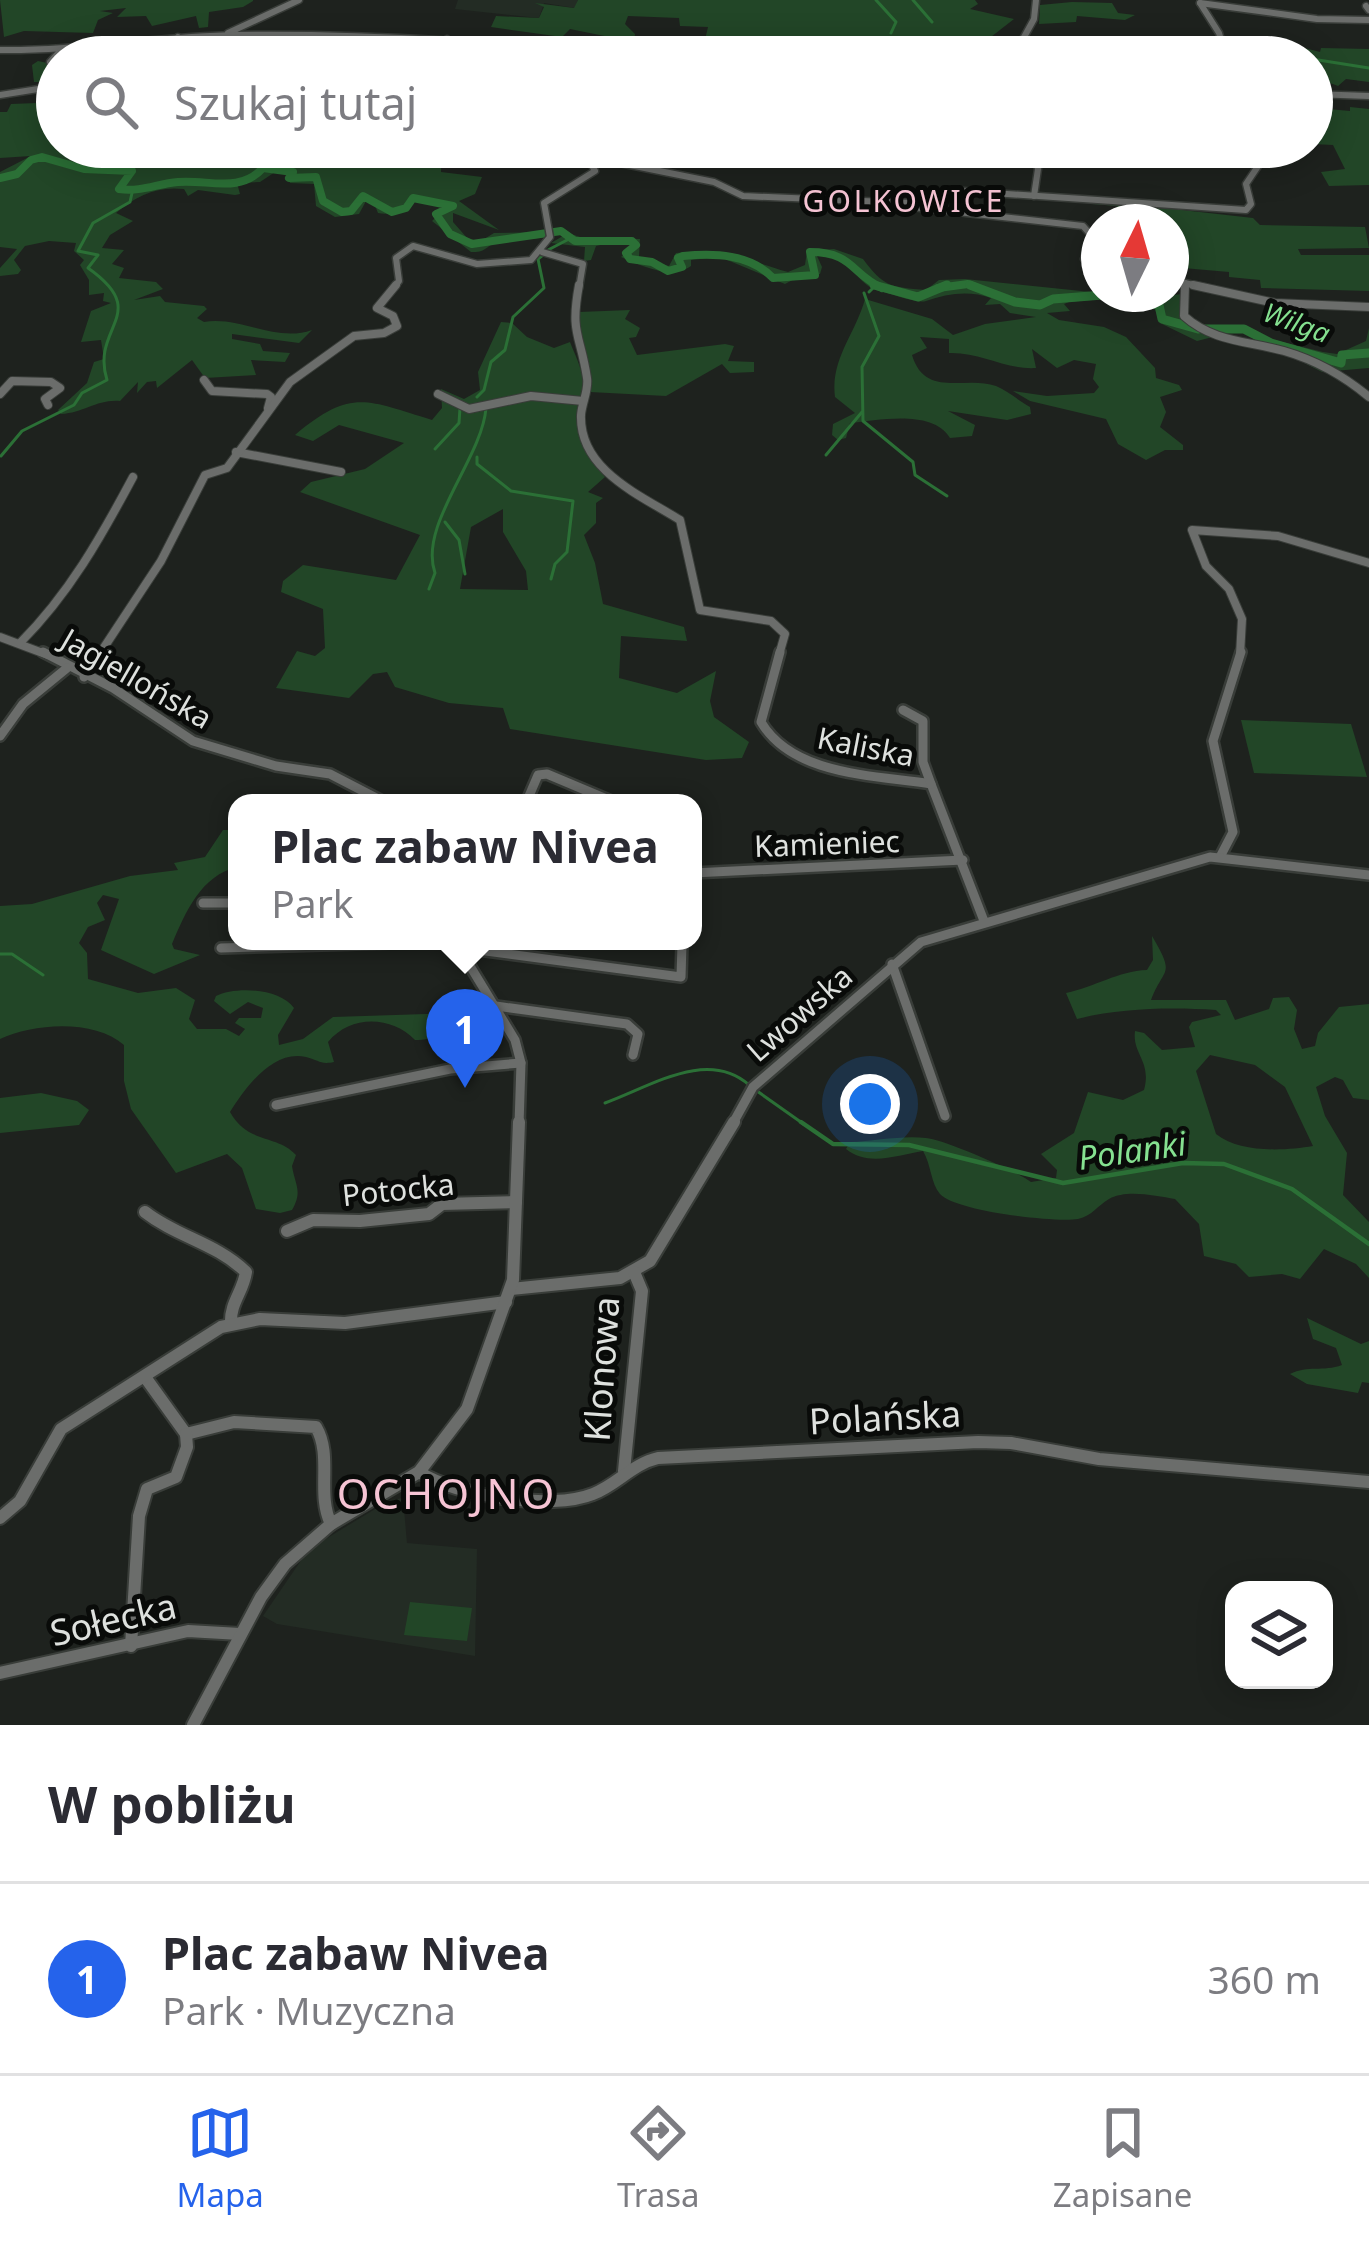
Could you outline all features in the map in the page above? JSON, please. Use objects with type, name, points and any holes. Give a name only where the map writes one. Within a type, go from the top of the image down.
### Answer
[{"type":"street","points":[[223,35],[299,0]]},
{"type":"street","points":[[1025,36],[1035,24],[1036,0]]},
{"type":"street","points":[[1200,2],[1317,19],[1369,20]]},
{"type":"street","points":[[1200,2],[1220,36]]},
{"type":"street","points":[[200,36],[279,36]]},
{"type":"street","points":[[0,50],[36,50]]},
{"type":"street","points":[[0,95],[36,89]]},
{"type":"street","points":[[1333,95],[1369,96]]},
{"type":"street","points":[[84,677],[161,561],[191,496],[212,472],[224,470],[283,390],[336,347],[362,333],[383,333],[397,326],[393,316],[377,308],[399,281],[394,262],[409,247],[492,265],[525,262],[542,252],[549,232],[544,203],[593,168]]},
{"type":"street","points":[[645,168],[723,184],[743,196],[895,203],[1081,226]]},
{"type":"street","points":[[1034,196],[1038,168]]},
{"type":"street","points":[[895,203],[963,191],[1246,210],[1251,204],[1246,184],[1256,168]]},
{"type":"street","points":[[438,394],[469,409],[530,396],[583,400],[588,382],[572,333],[583,264],[542,252]]},
{"type":"street","points":[[1189,284],[1275,303],[1369,307]]},
{"type":"street","points":[[1184,312],[1200,329],[1284,351],[1335,371],[1369,397]]},
{"type":"street","points":[[204,380],[212,391],[267,394],[271,398],[268,413]]},
{"type":"street","points":[[0,394],[12,382],[51,382],[60,388],[45,399],[48,405]]},
{"type":"street","name":"Kaliska","points":[[583,400],[585,437],[601,467],[681,522],[700,610],[774,622],[785,638],[761,722],[765,735],[805,761],[931,784],[984,921]]},
{"type":"street","points":[[236,452],[341,472]]},
{"type":"street","points":[[20,643],[50,613],[94,548],[133,477]]},
{"type":"street","points":[[1220,857],[1233,832],[1213,741],[1241,653],[1242,619],[1229,589],[1206,566],[1192,530],[1278,536],[1369,563]]},
{"type":"street","name":"Jagiellońska","points":[[0,637],[127,696],[162,725],[193,741],[276,766],[330,774],[369,794]]},
{"type":"street","points":[[0,736],[23,704],[68,668]]},
{"type":"street","points":[[904,710],[923,721],[922,762],[931,784]]},
{"type":"street","points":[[530,794],[538,775],[547,775],[594,794]]},
{"type":"street","name":"Lwowska","points":[[634,1272],[669,1237],[753,1087],[921,942],[1201,858],[1369,875]]},
{"type":"street","name":"Kamieniec","points":[[702,873],[962,860]]},
{"type":"street","points":[[203,903],[228,903]]},
{"type":"street","points":[[221,948],[228,948]]},
{"type":"street","points":[[193,1725],[240,1634],[285,1564],[331,1524],[419,1472],[467,1409],[508,1296],[521,1063],[465,950]]},
{"type":"street","points":[[505,950],[673,977],[681,977],[682,950]]},
{"type":"street","points":[[892,964],[945,1116]]},
{"type":"street","points":[[496,1006],[627,1024],[638,1034],[633,1055]]},
{"type":"street","points":[[276,1105],[450,1069],[521,1063]]},
{"type":"street","name":"Potocka","points":[[287,1232],[313,1220],[360,1221],[429,1214],[442,1204],[516,1202]]},
{"type":"street","points":[[145,1212],[160,1226],[207,1239],[246,1272],[244,1288],[230,1308],[231,1323]]},
{"type":"street","points":[[0,1518],[20,1501],[61,1429],[231,1323],[260,1319],[345,1323],[634,1272]]},
{"type":"street","name":"Klonowa","points":[[624,1471],[642,1291],[634,1272]]},
{"type":"street","points":[[131,1646],[139,1516],[147,1489],[176,1477],[187,1448],[186,1434],[145,1378]]},
{"type":"street","points":[[186,1434],[234,1421],[316,1427],[324,1439],[320,1499],[331,1524]]},
{"type":"street","name":"Polańska","points":[[419,1472],[427,1481],[483,1494],[568,1500],[592,1495],[637,1461],[658,1457],[977,1442],[1099,1459],[1369,1482]]},
{"type":"street","name":"Sołecka","points":[[0,1673],[188,1631],[240,1634]]},
{"type":"shaded area","points":[[458,0],[578,0],[575,8],[544,3],[539,18],[455,9]]},
{"type":"shaded area","points":[[403,1498],[407,1543],[477,1549],[475,1656],[277,1624],[263,1616],[302,1559],[319,1543],[390,1500]]},
{"type":"green space","points":[[0,0],[253,1],[209,12],[208,27],[199,28],[196,16],[152,26],[146,16],[117,17],[126,8],[100,11],[113,13],[98,20],[93,33],[24,31],[4,37]]},
{"type":"green space","points":[[578,0],[975,0],[978,4],[970,9],[1014,19],[992,36],[706,36],[708,27],[680,26],[679,18],[628,16],[625,24],[635,36],[570,29],[555,36],[491,27],[496,16],[539,18],[544,7],[535,3],[574,8]]},
{"type":"green space","points":[[1112,3],[1118,13],[1135,15],[1125,20],[1077,16],[1076,22],[1039,24],[1040,5]]},
{"type":"green space","points":[[1333,48],[1369,49],[1369,82],[1346,79],[1338,86],[1333,84]]},
{"type":"green space","points":[[36,103],[36,168],[441,168],[441,172],[482,177],[475,194],[459,201],[499,230],[453,213],[453,222],[468,239],[481,241],[494,233],[559,232],[498,241],[471,252],[432,221],[445,208],[443,204],[415,201],[400,212],[386,214],[366,201],[359,214],[335,217],[316,206],[314,184],[290,183],[287,175],[275,172],[260,182],[237,183],[240,194],[235,195],[198,190],[188,196],[184,189],[174,188],[148,193],[116,213],[133,221],[110,235],[102,248],[124,250],[112,264],[124,268],[119,278],[156,282],[163,289],[134,300],[160,296],[165,302],[204,306],[207,309],[197,318],[204,322],[285,333],[312,330],[299,343],[232,334],[232,339],[260,344],[263,351],[290,353],[285,362],[251,360],[256,375],[205,378],[192,360],[157,388],[156,381],[147,382],[137,393],[138,382],[120,401],[61,414],[58,410],[87,383],[94,362],[104,359],[101,340],[81,342],[91,311],[111,303],[103,301],[104,293],[89,295],[89,280],[80,265],[84,260],[74,251],[76,243],[25,246],[14,260],[21,270],[18,274],[0,276],[0,268],[17,249],[0,247],[0,172],[31,156],[0,158],[0,112],[7,112],[11,104]]},
{"type":"green space","points":[[1350,107],[1369,109],[1369,185],[1329,186],[1321,172],[1345,169],[1333,145],[1333,109],[1350,111]]},
{"type":"green space","points":[[1189,211],[1253,218],[1260,225],[1365,227],[1369,248],[1298,249],[1301,255],[1369,255],[1369,291],[1261,288],[1260,280],[1229,277],[1229,272],[1189,269]]},
{"type":"green space","points":[[568,233],[583,238],[640,239],[639,257],[669,266],[676,253],[711,252],[788,272],[805,265],[807,251],[834,249],[863,259],[883,280],[904,288],[926,290],[939,280],[965,279],[1081,291],[1081,301],[1064,304],[1070,311],[1047,313],[1126,337],[1155,368],[1156,378],[1179,385],[1182,390],[1160,397],[1166,412],[1160,427],[1183,450],[1165,450],[1146,460],[1118,444],[1106,419],[1030,401],[1013,391],[1047,396],[1094,393],[1099,387],[1093,379],[1096,364],[1074,360],[1057,368],[1032,349],[1036,368],[1014,366],[949,353],[949,339],[920,337],[927,348],[912,355],[926,377],[996,386],[1030,407],[1031,414],[1007,420],[948,411],[975,425],[972,436],[950,438],[942,429],[919,420],[850,423],[846,438],[838,440],[832,435],[833,424],[855,413],[835,397],[836,370],[865,299],[932,319],[953,335],[985,324],[1036,317],[1010,313],[1000,304],[985,305],[991,298],[974,294],[922,302],[879,291],[828,255],[817,256],[820,274],[785,284],[720,257],[691,260],[691,266],[675,272],[621,257],[634,246],[619,241],[596,246],[591,260],[584,261],[585,247],[551,243]]},
{"type":"green space","points":[[630,310],[625,319],[640,328],[636,337],[629,338],[637,355],[725,344],[734,346],[728,361],[754,362],[754,372],[730,373],[722,364],[666,396],[590,392],[579,355],[579,312]]},
{"type":"green space","points":[[1156,312],[1182,312],[1203,328],[1240,325],[1262,337],[1337,354],[1366,341],[1369,328],[1369,368],[1322,372],[1240,330],[1197,341],[1160,323]]},
{"type":"green space","points":[[501,322],[512,323],[527,337],[554,348],[570,342],[583,383],[580,435],[605,477],[588,492],[603,498],[596,503],[596,523],[584,535],[603,604],[684,627],[687,641],[621,636],[619,678],[677,693],[716,671],[710,701],[714,717],[749,742],[742,758],[706,760],[510,729],[503,708],[449,703],[395,687],[387,672],[373,674],[349,698],[276,688],[297,651],[315,656],[325,648],[323,609],[281,592],[283,581],[303,565],[396,580],[420,535],[300,492],[311,482],[365,469],[404,443],[339,425],[313,441],[295,435],[331,410],[360,402],[432,420],[442,408],[441,389],[464,399],[480,390],[478,372]],"holes":[[[503,509],[503,532],[526,571],[528,590],[460,589],[471,527]]]},
{"type":"green space","points":[[1241,720],[1351,724],[1367,777],[1254,773]]},
{"type":"green space","points":[[223,830],[228,830],[228,870],[204,887],[172,944],[174,949],[200,955],[154,974],[101,950],[119,899],[103,895],[97,903],[105,920],[88,927],[79,943],[87,953],[88,979],[138,993],[176,988],[195,1000],[189,1019],[197,1029],[226,1029],[239,1036],[245,1029],[235,1023],[239,1018],[261,1018],[263,1008],[248,1002],[230,1014],[214,1001],[216,996],[245,990],[279,996],[294,1008],[278,1035],[279,1045],[303,1039],[333,1017],[457,1013],[482,1016],[500,1028],[453,1030],[415,1040],[395,1026],[360,1023],[328,1042],[334,1062],[294,1056],[261,1072],[230,1112],[246,1130],[296,1155],[292,1166],[297,1198],[292,1210],[280,1213],[256,1209],[242,1168],[227,1154],[176,1173],[131,1109],[124,1081],[124,1045],[112,1037],[64,1026],[0,1039],[0,906],[32,904],[130,876],[178,870],[174,863],[205,857]]},
{"type":"green space","points":[[1152,936],[1166,965],[1151,1000],[1226,1000],[1235,1020],[1269,1009],[1273,998],[1289,997],[1297,1010],[1294,1029],[1302,1049],[1315,1046],[1318,1033],[1339,1007],[1369,1004],[1369,1100],[1353,1098],[1343,1080],[1335,1077],[1316,1087],[1325,1116],[1347,1153],[1343,1195],[1369,1222],[1369,1278],[1356,1264],[1324,1249],[1300,1279],[1282,1274],[1249,1277],[1236,1264],[1204,1256],[1199,1224],[1175,1199],[1124,1194],[1078,1219],[1006,1214],[965,1206],[940,1194],[923,1151],[873,1159],[846,1149],[850,1142],[926,1138],[979,1156],[1031,1182],[1056,1178],[1057,1170],[1041,1154],[1074,1133],[1088,1092],[1123,1100],[1144,1090],[1146,1072],[1135,1031],[1162,1050],[1195,1047],[1192,1022],[1221,1015],[1216,1010],[1164,1009],[1077,1019],[1066,993],[1147,970],[1153,960]],"holes":[[[1210,1055],[1255,1065],[1285,1087],[1313,1146],[1249,1147],[1216,1134],[1196,1071]]]},
{"type":"green space","points":[[41,1093],[77,1101],[89,1110],[79,1125],[0,1133],[0,1098]]},
{"type":"green space","points":[[1307,1318],[1361,1344],[1369,1341],[1369,1383],[1362,1382],[1358,1393],[1307,1384],[1290,1374],[1342,1365],[1336,1348],[1313,1339]]},
{"type":"green space","points":[[410,1602],[472,1608],[467,1641],[404,1635]]},
{"type":"waterway","points":[[876,0],[896,22],[891,33]]},
{"type":"waterway","points":[[913,0],[932,22]]},
{"type":"waterway","points":[[1333,62],[1369,68]]},
{"type":"waterway","name":"Wilga","points":[[0,178],[17,174],[36,159]]},
{"type":"waterway","name":"Wilga","points":[[80,168],[132,171],[119,189],[127,190],[178,182],[233,183],[263,168]]},
{"type":"waterway","name":"Wilga","points":[[263,168],[293,172],[289,178],[316,177],[323,201],[342,212],[351,211],[363,196],[392,212],[406,208],[413,198],[453,206],[436,214],[450,234],[472,244],[561,231],[575,241],[632,241],[636,245],[626,253],[630,259],[652,262],[668,271],[682,267],[678,258],[683,256],[719,255],[754,264],[773,278],[815,275],[810,252],[824,253],[844,260],[880,286]]},
{"type":"waterway","points":[[1,456],[22,431],[74,405],[82,393],[107,380],[104,362],[118,309],[116,297],[88,268],[98,255],[78,251],[93,223],[130,202],[132,193]]},
{"type":"waterway","points":[[548,250],[569,239]]},
{"type":"waterway","points":[[477,397],[484,390],[491,362],[505,350],[513,317],[544,288],[538,259],[543,255]]},
{"type":"waterway","name":"Wilga","points":[[941,288],[968,284],[978,288]]},
{"type":"waterway","name":"Wilga","points":[[874,285],[880,286]]},
{"type":"waterway","name":"Wilga","points":[[941,288],[947,285]]},
{"type":"waterway","name":"Wilga","points":[[970,285],[1015,302],[1040,305],[1081,297]]},
{"type":"waterway","points":[[869,292],[875,286]]},
{"type":"waterway","name":"Wilga","points":[[880,286],[918,297],[941,288]]},
{"type":"waterway","points":[[864,293],[879,336],[862,367],[863,421],[913,462],[915,475],[947,496]]},
{"type":"waterway","name":"Wilga","points":[[1160,312],[1162,319],[1198,329]]},
{"type":"waterway","name":"Wilga","points":[[1203,329],[1244,329],[1271,343],[1341,363],[1342,355],[1369,353]]},
{"type":"waterway","points":[[435,449],[459,423],[460,408]]},
{"type":"waterway","points":[[429,589],[435,573],[435,534],[474,449],[486,408]]},
{"type":"waterway","points":[[826,455],[862,412]]},
{"type":"waterway","points":[[477,457],[477,464],[511,491],[573,501],[567,552],[555,564],[551,579]]},
{"type":"waterway","points":[[445,522],[459,540],[465,574]]},
{"type":"waterway","points":[[0,954],[12,954],[43,975]]},
{"type":"waterway","points":[[605,1103],[697,1070],[733,1074],[749,1085]]},
{"type":"waterway","name":"Polanki","points":[[757,1091],[805,1125]]},
{"type":"waterway","name":"Polanki","points":[[801,1122],[833,1144],[909,1145],[1063,1183],[1183,1163],[1224,1164],[1292,1189],[1369,1244]]},
{"type":"place","name":"Plac zabaw Nivea","points":[[465,1088]]},
{"type":"district","name":"GOLKOWICE","points":[[904,200]]},
{"type":"district","name":"OCHOJNO","points":[[447,1492]]}]
